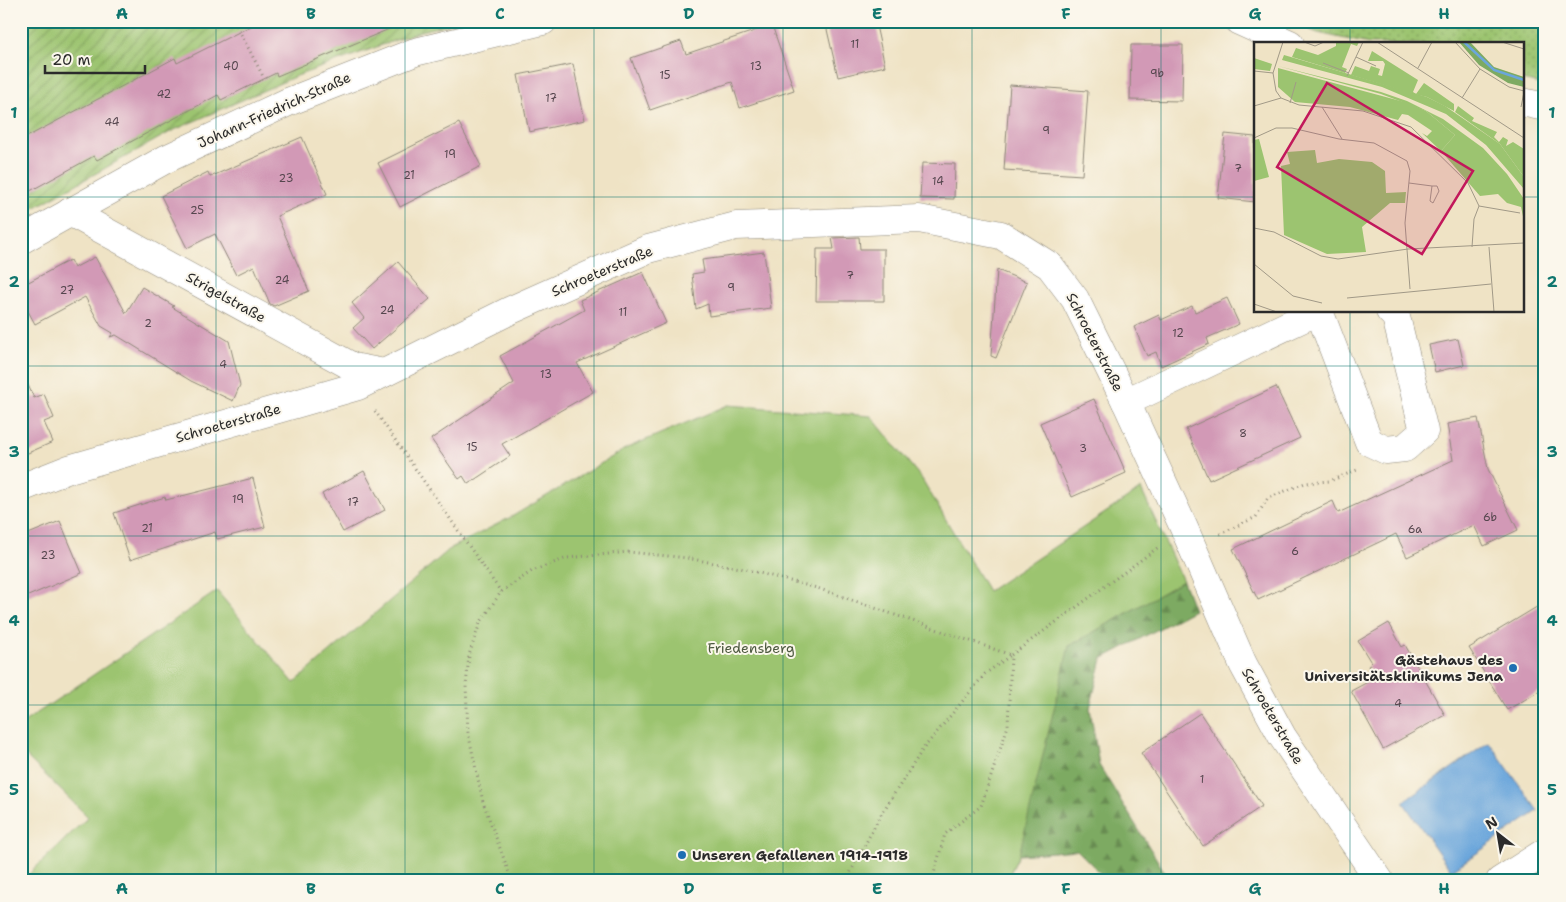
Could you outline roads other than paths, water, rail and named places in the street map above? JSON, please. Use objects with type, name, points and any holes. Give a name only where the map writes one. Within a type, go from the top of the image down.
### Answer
[{"type":"street","name":"Johann-Friedrich-Straße","points":[[21,240],[166,158],[288,102],[415,52],[544,21]]},
{"type":"street","points":[[1239,21],[1286,42]]},
{"type":"street","points":[[1524,102],[1545,107]]},
{"type":"street","name":"Strigelstraße","points":[[70,212],[353,367],[384,373]]},
{"type":"street","name":"Schroeterstraße","points":[[21,488],[68,470],[358,386],[509,312],[648,249],[736,226],[919,220],[1001,235],[1050,266],[1075,299],[1126,402],[1184,528],[1243,664],[1282,736],[1380,881]]},
{"type":"street","name":"Schroeterstraße","points":[[1126,402],[1316,312]]},
{"type":"street","name":"Schroeterstraße","points":[[1318,312],[1368,442],[1386,450],[1406,448],[1424,431],[1396,317],[1391,312]]},
{"type":"street","points":[[1500,881],[1545,852]]},
{"type":"water","points":[[1489,742],[1538,811],[1451,871],[1403,802]]},
{"type":"place","name":"Gästehaus des Universitätsklinikums Jena","points":[[1513,668]]},
{"type":"place","name":"Unseren Gefallenen 1914-1918","points":[[682,855]]},
{"type":"park label","name":"Friedensberg","points":[[751,648]]}]
